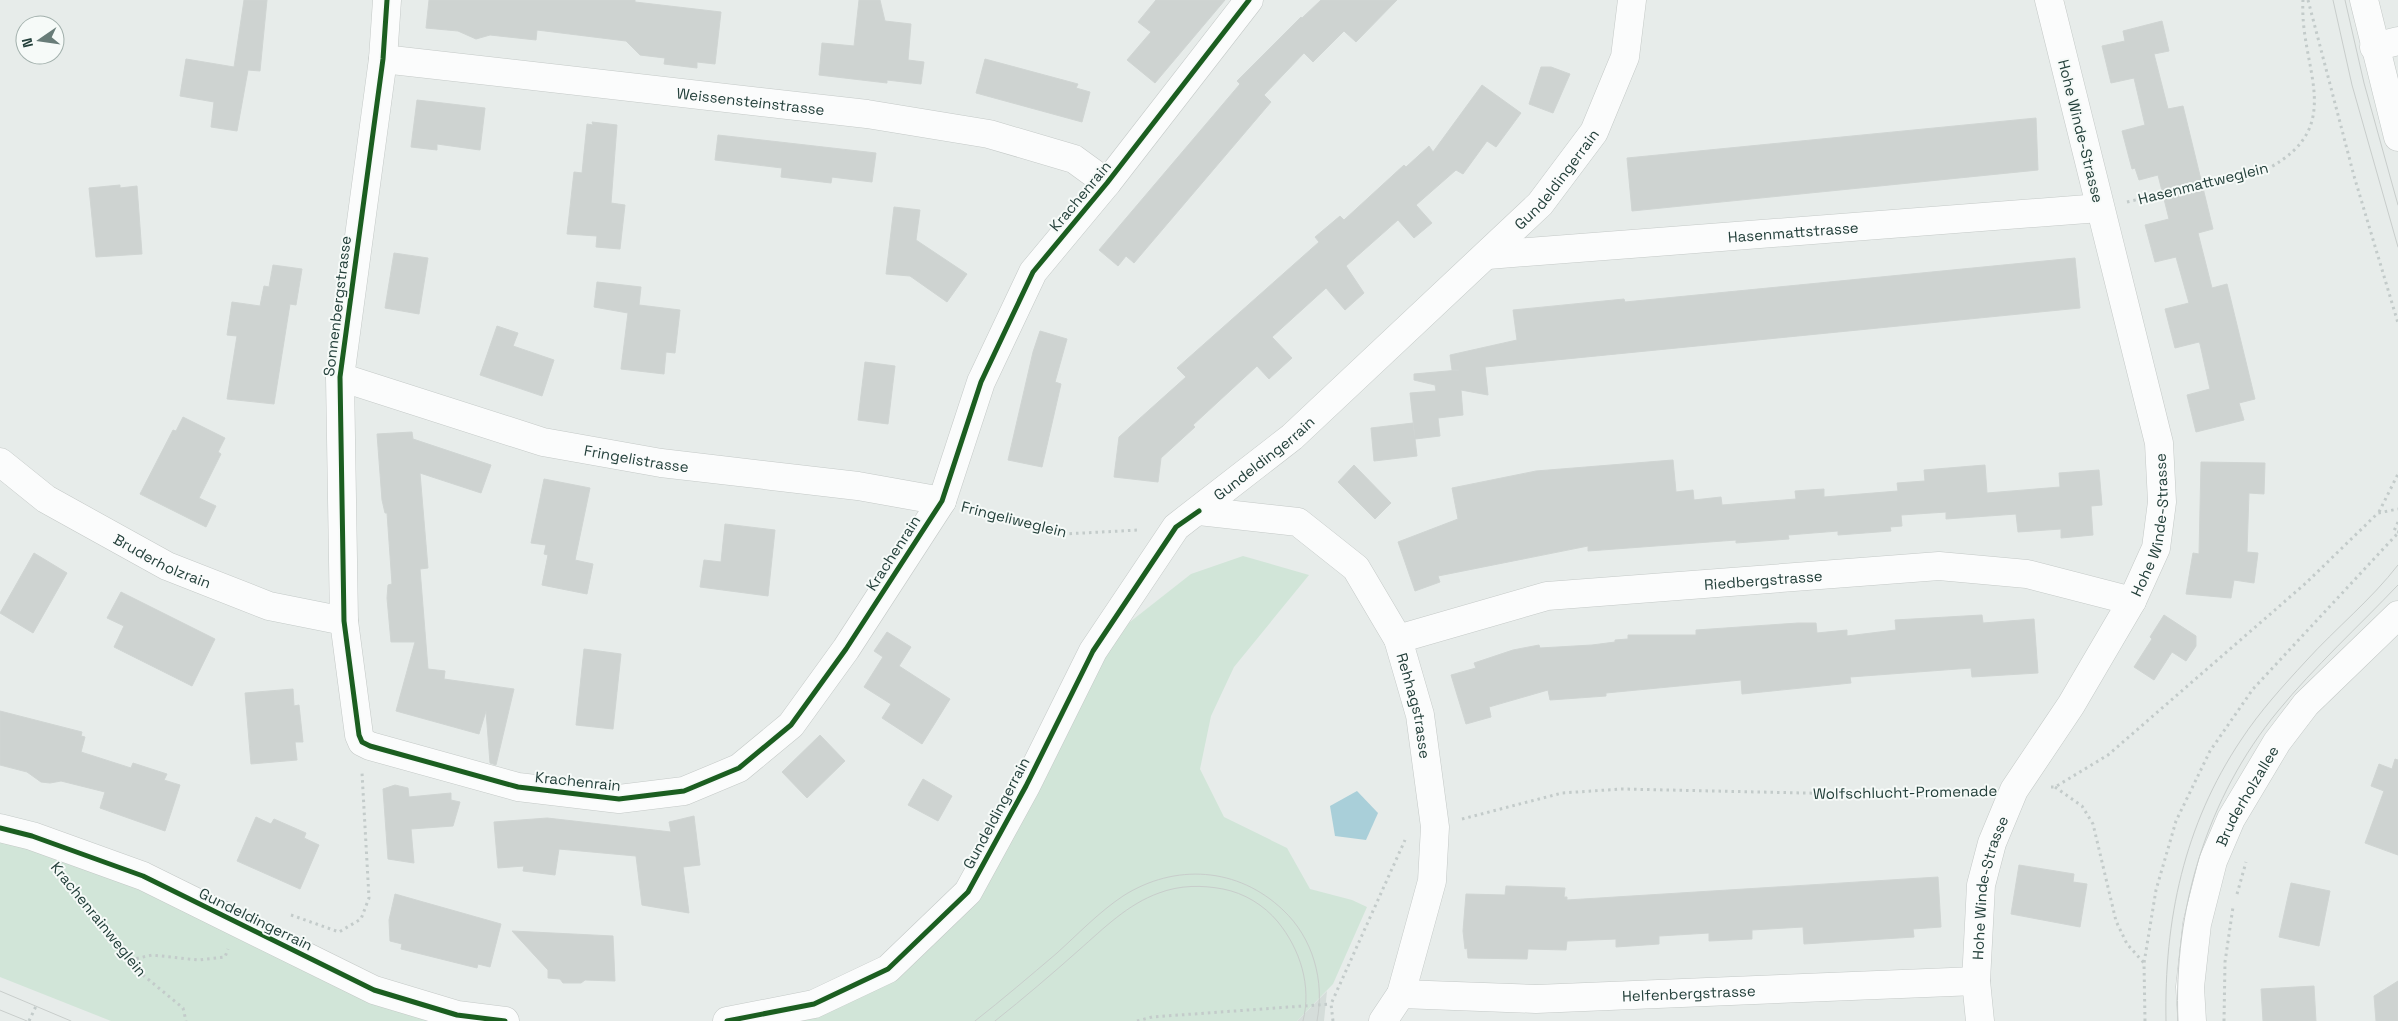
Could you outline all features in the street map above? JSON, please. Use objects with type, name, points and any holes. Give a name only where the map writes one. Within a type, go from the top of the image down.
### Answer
[{"type":"street","name":"Sonnenbergstrasse","points":[[359,735],[344,621],[340,377],[383,59],[387,0]]},
{"type":"street","name":"Krachenrain","points":[[359,735],[362,742],[370,746],[518,787],[619,799],[684,791],[740,768],[791,725],[846,649],[942,501],[981,382],[1033,272],[1108,183],[1249,0]]},
{"type":"street","name":"Gundeldingerrain","points":[[727,1021],[814,1004],[888,969],[968,892],[1026,786],[1093,651],[1176,528],[1292,437],[1488,255],[1540,204],[1594,132],[1625,57],[1632,0]]},
{"type":"street","name":"Hohe Winde-Strasse","points":[[1980,1021],[1976,981],[1981,885],[1992,843],[2014,790],[2072,705],[2132,601],[2156,548],[2162,502],[2159,443],[2049,0]]},
{"type":"street","points":[[2364,0],[2386,44],[2398,137]]},
{"type":"street","name":"Weissensteinstrasse","points":[[383,59],[867,114],[989,134],[1074,158],[1108,183]]},
{"type":"street","name":"Hasenmattstrasse","points":[[1488,255],[2100,208]]},
{"type":"street","name":"Fringelistrasse","points":[[340,377],[543,442],[660,463],[858,486],[942,501]]},
{"type":"street","name":"Bruderholzrain","points":[[0,462],[46,499],[167,566],[269,606],[344,621]]},
{"type":"street","name":"Rehhagstrasse","points":[[1198,511],[1298,522],[1356,568],[1398,639],[1420,715],[1435,827],[1432,881],[1400,994],[1383,1021]]},
{"type":"street","name":"Riedbergstrasse","points":[[1398,639],[1547,596],[1939,566],[2027,574],[2132,601]]},
{"type":"street","name":"Bruderholzallee","points":[[2192,1021],[2190,987],[2197,924],[2213,860],[2231,818],[2277,742],[2306,704],[2398,615]]},
{"type":"street","name":"Gundeldingerrain","points":[[0,828],[32,836],[143,876],[238,925],[374,990],[457,1015],[505,1021]]},
{"type":"street","name":"Helfenbergstrasse","points":[[1400,994],[1536,999],[1976,981]]},
{"type":"path","points":[[2308,0],[2354,176],[2398,324]]},
{"type":"path","points":[[2378,512],[2398,509]]},
{"type":"path","points":[[2398,522],[2394,531],[2398,532]]},
{"type":"path","points":[[287,913],[339,932],[361,919],[369,898],[359,735]]},
{"type":"path","points":[[2055,787],[2082,806],[2093,824],[2116,921],[2127,944],[2144,963]]},
{"type":"path","points":[[2236,895],[2247,860]]},
{"type":"path","points":[[2224,1021],[2225,962],[2234,904]]},
{"type":"path","points":[[130,960],[152,956],[198,960],[225,957],[238,925]]},
{"type":"path","points":[[29,1021],[37,1004]]},
{"type":"path","points":[[1137,1021],[1152,1017],[1331,1004],[1333,1021]]},
{"type":"shaded area","points":[[1327,991],[1324,1021],[1297,1021]]},
{"type":"green space","points":[[1243,556],[1309,575],[1234,667],[1211,716],[1200,769],[1224,817],[1287,848],[1310,889],[1352,900],[1367,907],[1333,984],[1297,1021],[727,1021],[888,969],[968,892],[1093,651],[1191,574]]},
{"type":"green space","points":[[0,828],[374,990],[505,1021],[111,1021],[0,977]]},
{"type":"water","points":[[1357,791],[1378,813],[1366,840],[1335,836],[1330,806]]},
{"type":"building","points":[[244,0],[267,0],[260,71],[248,70],[237,131],[211,127],[214,102],[180,96],[186,59],[234,67]]},
{"type":"building","points":[[429,0],[635,0],[635,2],[721,12],[715,64],[697,62],[697,68],[664,64],[665,58],[640,55],[626,41],[537,30],[536,40],[490,35],[476,39],[458,31],[426,28]]},
{"type":"building","points":[[859,0],[880,0],[885,21],[911,24],[908,60],[924,62],[921,84],[887,80],[887,83],[819,75],[822,43],[854,46]]},
{"type":"building","points":[[1156,0],[1225,0],[1155,83],[1127,60],[1151,32],[1138,22]]},
{"type":"building","points":[[1321,0],[1397,0],[1356,42],[1344,31],[1313,62],[1304,53],[1264,95],[1271,102],[1134,263],[1126,256],[1118,266],[1099,250],[1240,84],[1237,81],[1301,17]]},
{"type":"building","points":[[2162,21],[2169,51],[2154,54],[2168,109],[2183,106],[2213,229],[2198,233],[2212,288],[2227,284],[2255,399],[2239,403],[2244,420],[2196,432],[2187,395],[2210,389],[2200,344],[2199,342],[2175,348],[2165,309],[2189,303],[2176,257],[2155,262],[2145,225],[2169,219],[2158,175],[2139,180],[2135,168],[2132,169],[2122,131],[2145,125],[2134,78],[2111,83],[2102,46],[2125,41],[2123,31]]},
{"type":"building","points":[[985,59],[1078,84],[1076,88],[1090,92],[1082,122],[976,93]]},
{"type":"building","points":[[1541,67],[1551,67],[1570,74],[1553,113],[1529,104]]},
{"type":"building","points":[[1482,85],[1521,113],[1496,147],[1487,141],[1463,174],[1456,170],[1416,205],[1432,223],[1414,238],[1398,220],[1346,266],[1364,293],[1345,310],[1326,288],[1272,337],[1292,358],[1269,379],[1257,366],[1193,425],[1195,427],[1161,458],[1158,482],[1114,477],[1119,437],[1186,377],[1177,368],[1319,242],[1315,237],[1340,216],[1344,220],[1404,165],[1406,167],[1429,146],[1433,152]]},
{"type":"building","points":[[417,100],[485,108],[480,150],[437,144],[437,150],[411,147]]},
{"type":"building","points":[[2036,118],[2038,170],[1632,211],[1627,158]]},
{"type":"building","points":[[592,122],[617,125],[611,203],[625,205],[620,249],[596,247],[597,236],[567,234],[574,172],[582,173],[587,124],[593,125]]},
{"type":"building","points":[[718,135],[876,153],[872,182],[832,177],[831,183],[781,177],[782,168],[715,160]]},
{"type":"building","points":[[120,185],[120,188],[137,186],[142,254],[96,257],[89,188]]},
{"type":"building","points":[[894,207],[920,210],[916,240],[967,274],[947,302],[910,276],[886,274]]},
{"type":"building","points":[[394,253],[428,258],[419,314],[385,308]]},
{"type":"building","points":[[2075,258],[2080,308],[1485,367],[1488,395],[1461,390],[1463,415],[1438,418],[1440,436],[1415,439],[1417,456],[1374,461],[1371,428],[1413,423],[1415,438],[1410,393],[1436,391],[1435,385],[1414,380],[1414,374],[1459,370],[1452,370],[1450,355],[1517,340],[1513,310],[1624,299],[1625,302]]},
{"type":"building","points":[[273,265],[302,269],[296,305],[290,304],[274,404],[227,399],[237,336],[227,335],[232,302],[260,306],[264,286],[269,287]]},
{"type":"building","points":[[597,282],[641,287],[639,305],[680,310],[675,353],[666,352],[664,374],[621,369],[628,313],[594,307]]},
{"type":"building","points":[[497,326],[518,333],[513,346],[554,360],[542,396],[480,375]]},
{"type":"building","points":[[1040,331],[1067,339],[1055,382],[1061,384],[1042,467],[1008,460],[1033,352]]},
{"type":"building","points":[[865,362],[895,366],[888,424],[858,420]]},
{"type":"building","points":[[183,417],[225,438],[218,452],[221,454],[199,498],[216,506],[206,527],[140,494],[173,430],[176,431]]},
{"type":"building","points":[[412,432],[413,439],[491,465],[481,493],[420,473],[428,568],[420,569],[428,669],[445,671],[444,679],[514,689],[496,765],[490,763],[486,711],[479,734],[396,711],[415,642],[391,642],[387,598],[388,585],[392,584],[387,513],[385,513],[382,500],[377,434]]},
{"type":"building","points":[[1673,460],[1676,492],[1693,490],[1694,500],[1721,497],[1722,505],[1796,499],[1795,491],[1824,489],[1824,497],[1898,491],[1897,483],[1925,481],[1924,470],[1985,465],[1987,493],[2060,487],[2059,473],[2099,470],[2102,505],[2091,506],[2093,535],[2061,538],[2061,529],[2018,532],[2016,514],[1946,519],[1946,512],[1901,515],[1902,526],[1890,527],[1891,531],[1838,535],[1838,531],[1788,535],[1789,539],[1736,543],[1736,540],[1588,551],[1588,546],[1438,576],[1440,582],[1415,591],[1398,542],[1458,519],[1452,488],[1536,471]]},
{"type":"building","points":[[2201,462],[2265,463],[2264,494],[2249,493],[2247,552],[2258,553],[2254,583],[2234,580],[2231,598],[2186,594],[2193,553],[2199,554]]},
{"type":"building","points":[[1354,465],[1391,503],[1375,519],[1338,482]]},
{"type":"building","points":[[544,479],[590,488],[575,560],[593,564],[587,594],[542,585],[548,555],[544,554],[546,545],[531,543]]},
{"type":"building","points":[[725,524],[775,530],[768,596],[700,587],[704,560],[721,562]]},
{"type":"building","points":[[34,553],[67,573],[33,633],[0,613]]},
{"type":"building","points":[[121,592],[215,639],[192,686],[114,647],[124,626],[107,618]]},
{"type":"building","points":[[1982,615],[1983,623],[2034,619],[2038,673],[1972,677],[1971,668],[1850,677],[1851,683],[1742,694],[1741,680],[1606,693],[1606,696],[1550,700],[1548,690],[1489,707],[1491,717],[1466,724],[1451,675],[1476,668],[1474,663],[1513,650],[1539,645],[1540,648],[1592,645],[1628,639],[1628,635],[1696,635],[1696,630],[1798,623],[1816,623],[1817,633],[1847,630],[1847,636],[1896,630],[1895,620]]},
{"type":"building","points":[[2164,615],[2196,636],[2196,646],[2186,661],[2172,652],[2154,680],[2134,667],[2152,639],[2150,637]]},
{"type":"building","points":[[887,632],[911,647],[899,666],[950,699],[922,744],[882,718],[891,704],[864,687],[883,657],[874,651]]},
{"type":"building","points":[[584,649],[621,654],[613,729],[576,725]]},
{"type":"building","points":[[293,689],[294,706],[299,705],[303,742],[295,742],[297,760],[251,764],[245,693]]},
{"type":"building","points":[[0,711],[82,732],[81,736],[85,737],[81,752],[131,768],[133,763],[167,774],[164,780],[180,785],[165,831],[100,808],[105,792],[61,781],[41,782],[27,772],[0,765]]},
{"type":"building","points":[[820,735],[845,761],[807,798],[782,772]]},
{"type":"building","points":[[2395,759],[2398,760],[2398,855],[2365,843],[2384,791],[2371,786],[2379,764],[2392,769]]},
{"type":"building","points":[[923,779],[952,796],[938,821],[908,805]]},
{"type":"building","points":[[395,785],[408,788],[409,797],[451,793],[451,800],[460,802],[453,826],[411,829],[414,863],[388,859],[383,789]]},
{"type":"building","points":[[694,816],[700,865],[683,867],[689,913],[642,905],[636,856],[559,849],[555,875],[523,871],[524,866],[498,868],[494,822],[547,818],[671,832],[669,822]]},
{"type":"building","points":[[256,817],[271,824],[274,819],[306,833],[304,838],[319,845],[300,889],[237,861]]},
{"type":"building","points":[[2019,865],[2074,874],[2073,882],[2087,884],[2080,927],[2011,914]]},
{"type":"building","points":[[1938,877],[1941,927],[1913,929],[1914,937],[1804,944],[1803,927],[1752,930],[1752,939],[1709,941],[1709,933],[1659,936],[1659,944],[1616,947],[1616,939],[1567,941],[1566,950],[1528,949],[1527,959],[1468,958],[1467,948],[1465,949],[1463,931],[1466,894],[1505,895],[1506,886],[1565,888],[1564,897],[1567,897],[1567,900]]},
{"type":"building","points":[[2291,883],[2330,891],[2319,946],[2279,937]]},
{"type":"building","points":[[395,894],[501,924],[490,967],[478,964],[477,968],[401,949],[402,944],[390,941],[389,920]]},
{"type":"building","points":[[512,931],[613,936],[615,981],[585,980],[581,983],[563,983],[560,979],[548,978],[548,970]]},
{"type":"building","points":[[2398,981],[2398,1021],[2376,1021],[2374,996]]},
{"type":"building","points":[[2314,986],[2316,1021],[2263,1021],[2261,989]]},
{"type":"tram line","points":[[2333,0],[2352,85],[2398,247]]},
{"type":"tram line","points":[[2345,0],[2364,83],[2398,205]]},
{"type":"tram line","points":[[2166,1021],[2166,983],[2169,946],[2181,874],[2205,806],[2221,772],[2248,729],[2272,699],[2317,649],[2388,578],[2398,565]]},
{"type":"tram line","points":[[2178,1021],[2178,979],[2189,897],[2200,857],[2214,818],[2232,780],[2253,744],[2292,694],[2398,585]]},
{"type":"tram line","points":[[975,1021],[1123,896],[1143,885],[1164,878],[1206,874],[1246,885],[1265,896],[1283,910],[1293,921],[1309,947],[1318,976],[1319,1006],[1317,1021]]},
{"type":"tram line","points":[[995,1021],[1107,925],[1137,903],[1167,890],[1199,886],[1223,889],[1246,897],[1260,905],[1278,922],[1292,944],[1302,969],[1306,995],[1303,1021]]},
{"type":"tram line","points":[[0,991],[71,1021]]},
{"type":"tram line","points":[[0,1010],[27,1021]]},
{"type":"cycle path","points":[[387,0],[383,59],[340,377],[344,621],[359,735],[362,742],[370,746],[518,787],[619,799],[684,791],[739,768],[791,725],[846,649],[942,501],[981,382],[1033,272],[1107,183],[1249,0]]},
{"type":"cycle path","points":[[727,1021],[814,1004],[888,969],[968,892],[1026,786],[1093,651],[1176,527],[1199,511]]},
{"type":"cycle path","points":[[0,828],[32,836],[143,876],[374,990],[457,1015],[505,1021]]}]
